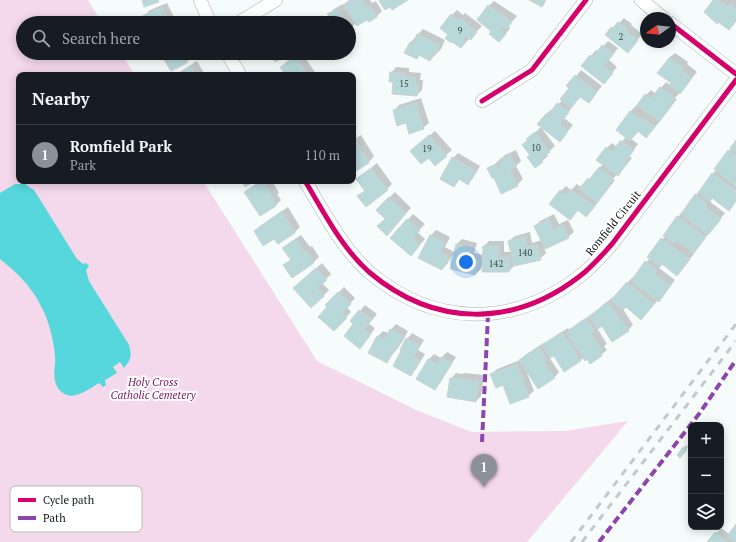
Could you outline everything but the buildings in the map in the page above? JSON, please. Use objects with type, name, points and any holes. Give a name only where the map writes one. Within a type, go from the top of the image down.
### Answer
[{"type":"street","points":[[200,0],[207,16]]},
{"type":"street","points":[[250,16],[276,0]]},
{"type":"street","points":[[482,101],[532,70],[586,0]]},
{"type":"street","points":[[641,0],[656,12]]},
{"type":"street","points":[[676,28],[736,74]]},
{"type":"street","points":[[231,60],[238,72]]},
{"type":"street","name":"Romfield Circuit","points":[[306,184],[336,234],[352,254],[385,284],[424,304],[443,310],[463,314],[488,315],[505,312],[535,302],[550,295],[576,279],[597,260],[612,244],[736,80]]},
{"type":"green space","name":"Holy Cross Catholic Cemetery","points":[[0,0],[88,0],[98,16],[16,16],[16,60],[125,60],[133,72],[16,72],[16,184],[205,184],[317,361],[416,410],[472,432],[565,431],[628,421],[527,542],[0,542]]},
{"type":"water","points":[[16,184],[26,184],[34,190],[77,259],[83,264],[86,263],[89,266],[86,270],[89,281],[129,345],[131,355],[128,363],[124,368],[120,362],[113,367],[117,373],[105,380],[106,385],[103,387],[99,383],[86,391],[72,396],[67,395],[59,389],[54,378],[55,360],[53,340],[40,303],[25,282],[0,259],[0,193]]},
{"type":"railway","points":[[571,542],[736,324]]},
{"type":"railway","points":[[582,542],[736,341]]},
{"type":"marked path","points":[[482,442],[488,315]]},
{"type":"marked path","points":[[599,542],[699,414],[736,360]]},
{"type":"cycle path","points":[[482,101],[532,70],[586,0]]},
{"type":"cycle path","points":[[676,28],[736,74]]},
{"type":"cycle path","points":[[307,184],[350,252],[369,272],[394,290],[420,303],[447,311],[474,314],[501,312],[528,305],[554,293],[580,276],[593,265],[612,244],[736,80]]},
{"type":"place","name":"Romfield Park","points":[[484,487]]}]
